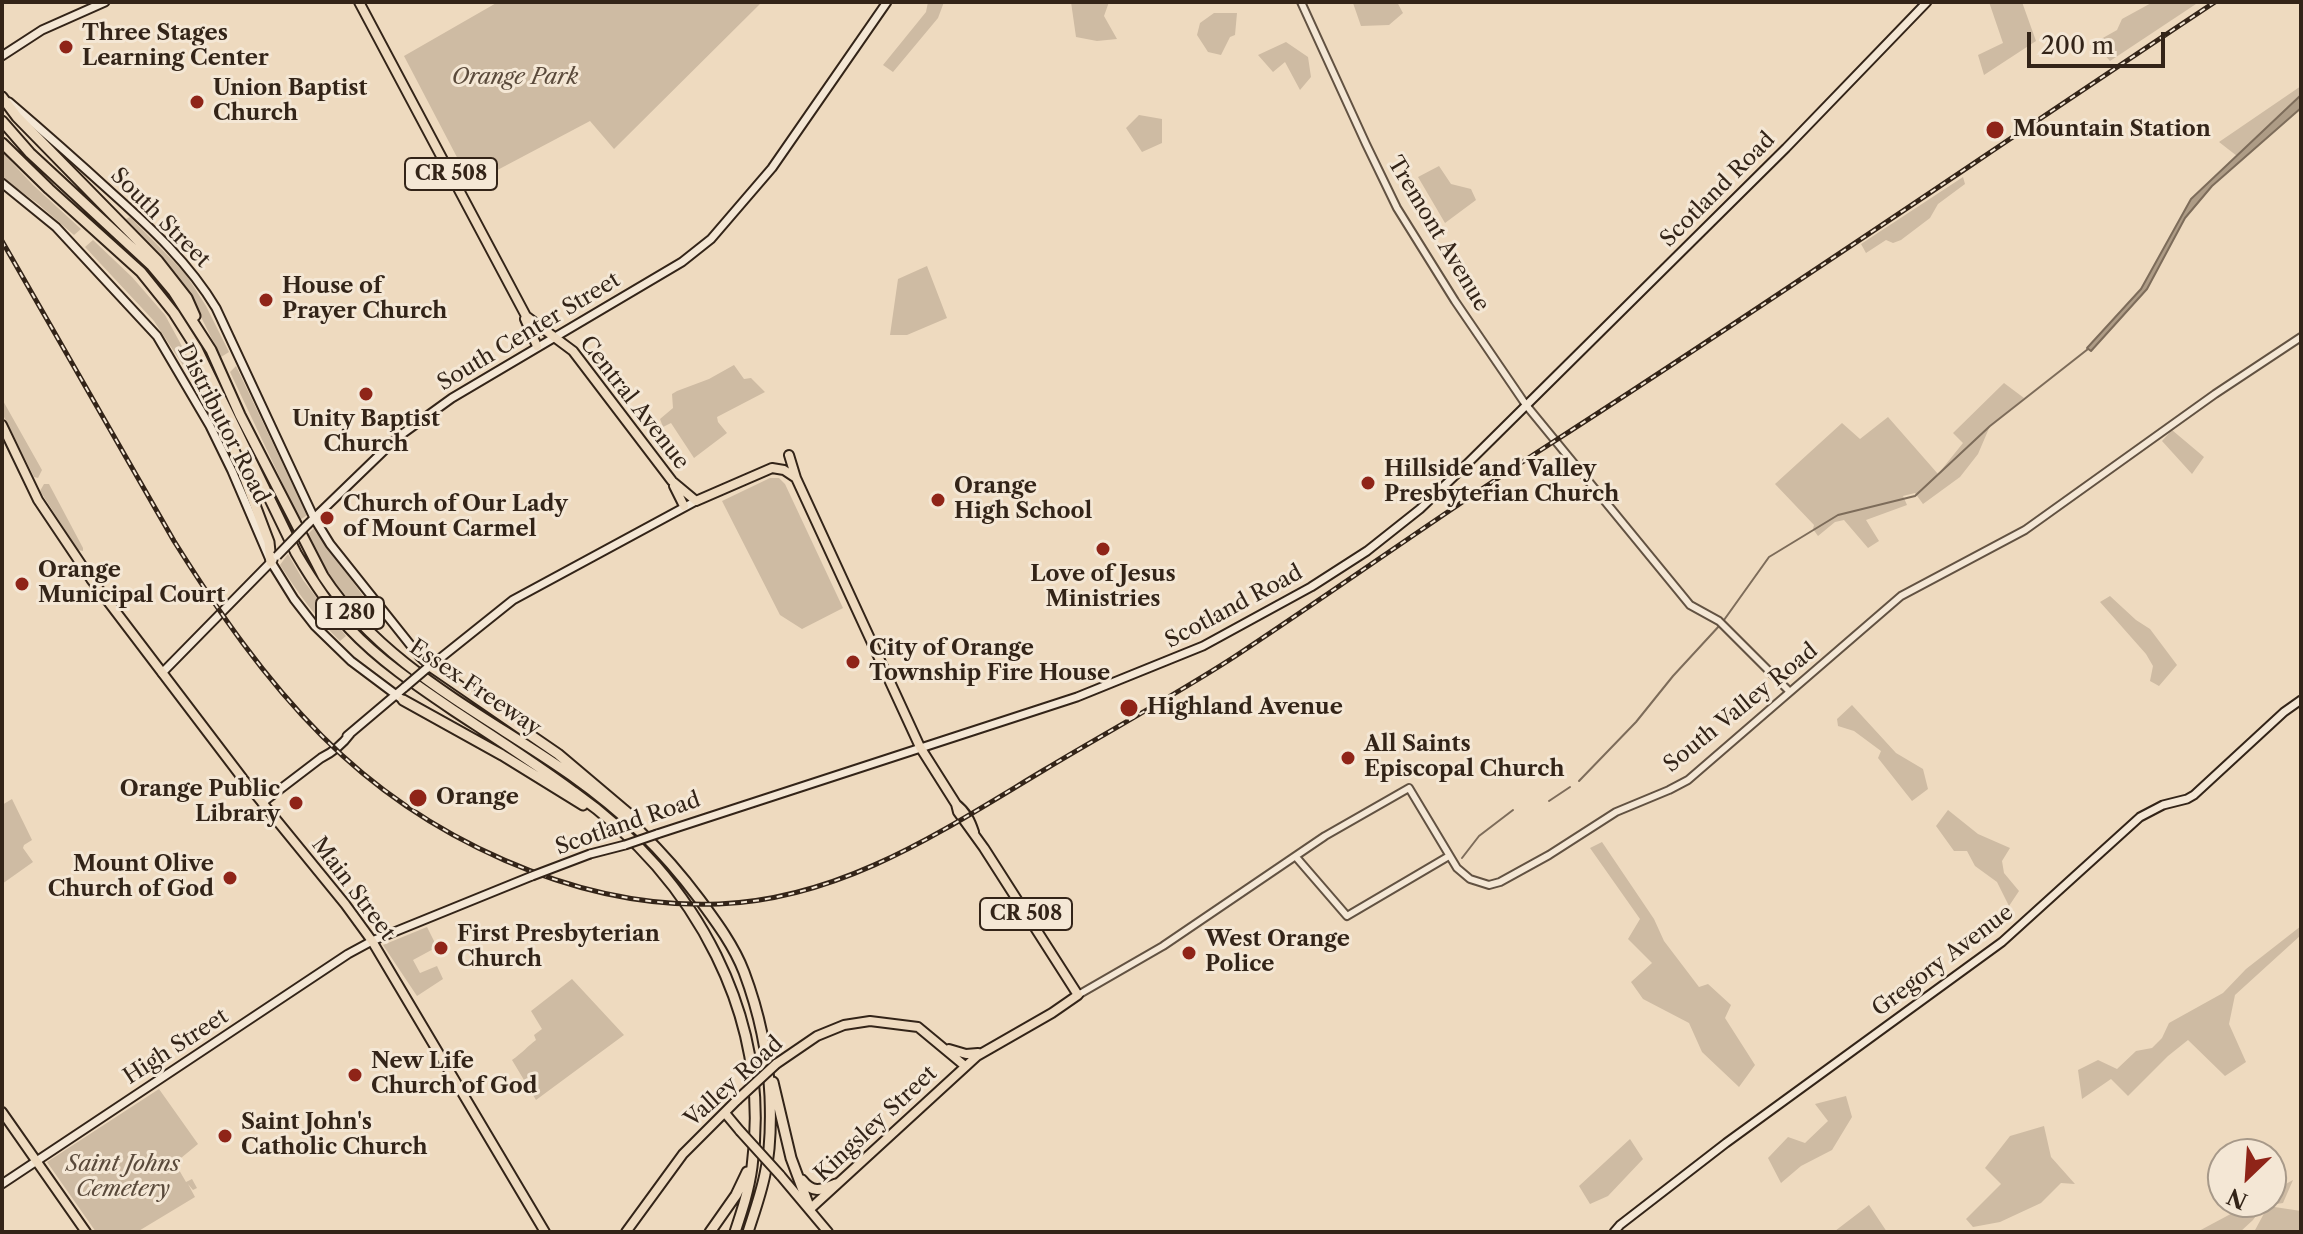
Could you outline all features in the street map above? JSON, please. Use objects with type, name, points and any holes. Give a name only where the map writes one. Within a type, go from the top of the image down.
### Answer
[{"type":"highway","points":[[2,96],[17,117],[158,261],[187,298],[204,337]]},
{"type":"highway","name":"Essex Freeway","points":[[2,121],[30,153],[152,266],[173,291],[204,337],[240,415],[323,576],[358,622],[414,671],[603,799],[660,850],[722,929],[743,970],[772,1063],[771,1126],[765,1173],[749,1232]]},
{"type":"highway","name":"Essex Freeway","points":[[2,143],[141,272],[174,313],[197,349],[296,553],[313,582],[348,626],[406,678],[575,792],[620,829],[655,864],[682,901],[717,954],[732,987],[748,1043],[756,1114],[755,1141],[748,1194],[735,1232]]},
{"type":"highway","points":[[197,349],[274,559]]},
{"type":"highway","points":[[428,668],[558,754],[622,806],[660,850]]},
{"type":"highway","points":[[398,698],[502,755],[620,829]]},
{"type":"highway","points":[[772,1063],[795,1170],[810,1209]]},
{"type":"highway","points":[[710,1232],[746,1177],[755,1141]]},
{"type":"highway","points":[[795,1170],[811,1190],[818,1191],[836,1184]]},
{"type":"main road","points":[[2,56],[42,30],[105,2]]},
{"type":"main road","name":"Central Avenue","points":[[359,2],[519,304],[531,321],[581,360],[672,481],[696,501]]},
{"type":"main road","name":"South Center Street","points":[[162,673],[398,437],[452,398],[682,262],[711,239],[780,158],[887,2]]},
{"type":"main road","name":"Scotland Road","points":[[372,941],[590,854],[1077,697],[1170,661],[1211,643],[1353,560],[1420,509],[1788,147],[1927,2]]},
{"type":"main road","name":"South Street","points":[[2,96],[164,241],[204,288],[285,457],[311,521],[428,668]]},
{"type":"main road","name":"Distributor Road","points":[[2,183],[63,233],[157,336],[215,437],[294,599],[315,626],[351,661],[398,698]]},
{"type":"main road","points":[[519,304],[537,346]]},
{"type":"main road","name":"Main Street","points":[[2,425],[38,500],[83,567],[262,803],[372,941],[545,1232]]},
{"type":"main road","points":[[789,455],[796,478]]},
{"type":"main road","points":[[262,803],[343,743],[350,734],[398,698],[405,687],[513,600],[684,506],[772,468],[784,470],[796,478]]},
{"type":"main road","name":"CR 508","points":[[796,478],[920,747],[958,812],[974,832],[1078,995]]},
{"type":"main road","points":[[672,481],[684,506]]},
{"type":"main road","name":"Gregory Avenue","points":[[1614,1232],[1726,1143],[2002,942],[2140,817],[2163,805],[2194,795],[2301,700]]},
{"type":"main road","name":"High Street","points":[[2,1184],[372,941]]},
{"type":"main road","points":[[965,1066],[1078,995]]},
{"type":"main road","name":"Valley Road","points":[[626,1232],[683,1154],[772,1063],[817,1036],[859,1022],[914,1026],[922,1029],[965,1066]]},
{"type":"main road","name":"Valley Road","points":[[946,1048],[966,1054],[983,1052]]},
{"type":"main road","name":"Kingsley Street","points":[[810,1209],[965,1066]]},
{"type":"main road","points":[[2,1112],[86,1232]]},
{"type":"main road","points":[[725,1113],[828,1232]]},
{"type":"street","name":"Tremont Avenue","points":[[1301,2],[1397,208],[1455,301],[1526,405],[1690,605],[1719,621],[1790,692]]},
{"type":"street","name":"South Valley Road","points":[[1296,857],[1325,836],[1409,788],[1463,875],[1489,885],[1500,882],[1616,812],[1688,780],[1901,596],[2025,530],[2215,394],[2301,337]]},
{"type":"street","points":[[1078,995],[1163,946],[1296,857],[1347,916],[1449,856]]},
{"type":"green space","name":"Orange Park","points":[[498,2],[762,2],[614,149],[590,121],[471,184],[404,56]]},
{"type":"green space","points":[[928,2],[944,2],[938,18],[893,72],[883,65],[926,12]]},
{"type":"green space","points":[[1071,2],[1109,2],[1104,16],[1117,39],[1097,41],[1076,37]]},
{"type":"green space","points":[[1397,2],[1403,13],[1389,25],[1361,26],[1353,3]]},
{"type":"green space","points":[[1989,2],[2022,2],[2036,41],[1984,75],[1978,55],[2003,43]]},
{"type":"green space","points":[[2153,2],[2199,2],[2110,61],[2094,43],[2117,30],[2122,19]]},
{"type":"green space","points":[[1214,13],[1237,13],[1235,35],[1230,37],[1221,55],[1208,52],[1197,35],[1200,23]]},
{"type":"green space","points":[[1286,42],[1308,57],[1311,77],[1300,90],[1285,62],[1273,72],[1258,55]]},
{"type":"green space","points":[[2301,86],[2301,95],[2237,156],[2219,142]]},
{"type":"green space","points":[[1139,115],[1162,119],[1162,143],[1142,152],[1126,128]]},
{"type":"green space","points":[[2,152],[81,229],[74,235],[2,178]]},
{"type":"green space","points":[[1439,166],[1451,184],[1471,189],[1476,200],[1445,223],[1418,177]]},
{"type":"green space","points":[[1963,177],[1965,184],[1938,204],[1930,218],[1901,240],[1893,243],[1886,240],[1866,253],[1861,244]]},
{"type":"green space","points":[[130,217],[185,273],[229,352],[221,357],[189,293],[122,221]]},
{"type":"green space","points":[[93,240],[132,277],[165,315],[196,372],[190,376],[154,321],[85,247]]},
{"type":"green space","points":[[927,266],[947,318],[907,335],[890,335],[898,279]]},
{"type":"green space","points":[[734,365],[744,379],[751,378],[765,392],[717,417],[727,433],[694,458],[671,423],[663,427],[660,419],[673,408],[672,394]]},
{"type":"green space","points":[[236,366],[307,515],[300,520],[230,372]]},
{"type":"green space","points":[[2004,383],[2024,398],[1990,426],[1978,454],[1960,477],[1923,504],[1915,493],[1903,496],[1907,505],[1866,520],[1879,541],[1868,548],[1844,520],[1835,522],[1818,536],[1814,525],[1775,484],[1842,423],[1860,439],[1888,417],[1938,474],[1963,443],[1953,433]]},
{"type":"green space","points":[[2,399],[42,470],[38,478],[34,477],[2,413]]},
{"type":"green space","points":[[2172,430],[2204,457],[2192,474],[2162,441]]},
{"type":"green space","points":[[770,478],[779,478],[785,484],[843,608],[802,629],[780,615],[722,501]]},
{"type":"green space","points":[[44,484],[49,484],[83,551],[78,550],[40,491]]},
{"type":"green space","points":[[314,528],[376,614],[366,621],[330,576],[306,536]]},
{"type":"green space","points":[[288,554],[303,580],[346,636],[340,641],[308,605],[280,565]]},
{"type":"green space","points":[[2110,596],[2150,629],[2177,665],[2159,686],[2150,681],[2153,666],[2146,654],[2100,602]]},
{"type":"green space","points":[[1852,705],[1896,753],[1923,769],[1928,789],[1912,801],[1878,758],[1881,751],[1854,731],[1838,726],[1837,719]]},
{"type":"green space","points":[[12,799],[32,840],[23,848],[33,862],[2,884],[2,805]]},
{"type":"green space","points":[[1948,810],[1978,834],[2010,848],[2002,861],[2004,873],[2019,891],[2009,906],[1997,882],[1975,866],[1967,851],[1954,851],[1936,826]]},
{"type":"green space","points":[[1602,842],[1654,919],[1664,941],[1699,987],[1708,984],[1731,1005],[1725,1018],[1755,1065],[1739,1087],[1702,1052],[1689,1023],[1643,999],[1631,982],[1652,963],[1628,939],[1640,919],[1590,848]]},
{"type":"green space","points":[[2301,926],[2301,935],[2235,995],[2229,1024],[2246,1062],[2225,1076],[2188,1040],[2128,1096],[2111,1079],[2082,1099],[2078,1070],[2098,1060],[2117,1069],[2136,1051],[2152,1048],[2162,1038],[2169,1023],[2223,993],[2246,969]]},
{"type":"green space","points":[[427,927],[437,947],[413,960],[420,973],[437,966],[443,979],[417,996],[383,945]]},
{"type":"green space","points":[[572,979],[624,1035],[536,1100],[512,1060],[536,1040],[534,1035],[542,1029],[531,1011]]},
{"type":"green space","name":"Saint Johns Cemetery","points":[[159,1089],[198,1144],[175,1163],[186,1182],[192,1179],[197,1188],[193,1190],[188,1184],[195,1197],[137,1232],[96,1232],[47,1162]]},
{"type":"green space","points":[[1846,1096],[1852,1117],[1832,1150],[1801,1166],[1781,1183],[1768,1158],[1788,1137],[1805,1143],[1828,1121],[1815,1104]]},
{"type":"green space","points":[[2044,1126],[2051,1157],[2075,1184],[2061,1183],[2041,1203],[2000,1222],[1973,1227],[1966,1219],[2001,1184],[1985,1168],[2010,1136]]},
{"type":"green space","points":[[1630,1139],[1643,1159],[1608,1196],[1590,1204],[1579,1186]]},
{"type":"green space","points":[[1869,1205],[1887,1232],[1835,1231]]},
{"type":"green space","points":[[2287,1209],[2301,1211],[2301,1232],[2254,1232],[2262,1218],[2287,1218]]},
{"type":"green space","points":[[2223,1218],[2254,1218],[2240,1232],[2197,1232]]},
{"type":"shaded area","points":[[2301,95],[2301,108],[2212,186],[2185,218],[2147,289],[2091,351],[2087,348],[2141,289],[2191,199]]},
{"type":"waterway","points":[[1724,620],[1769,557],[1838,515],[1915,496],[1990,426],[2088,349]]},
{"type":"waterway","points":[[1579,781],[1636,722],[1720,625]]},
{"type":"waterway","points":[[1549,801],[1570,787]]},
{"type":"waterway","points":[[1462,858],[1479,836],[1513,810]]},
{"type":"railway","points":[[2,241],[174,541],[243,643],[322,736],[406,806],[504,860],[557,880],[611,894],[665,903],[719,904],[807,890],[889,858],[929,838],[1211,672],[2215,2]]},
{"type":"place","name":"Three Stages Learning Center","points":[[66,47]]},
{"type":"place","name":"Union Baptist Church","points":[[197,102]]},
{"type":"place","name":"Mountain Station","points":[[1995,130]]},
{"type":"place","name":"House of Prayer Church","points":[[266,300]]},
{"type":"place","name":"Unity Baptist Church","points":[[366,394]]},
{"type":"place","name":"Hillside and Valley Presbyterian Church","points":[[1368,483]]},
{"type":"place","name":"Orange High School","points":[[938,500]]},
{"type":"place","name":"Church of Our Lady of Mount Carmel","points":[[327,518]]},
{"type":"place","name":"Love of Jesus Ministries","points":[[1103,549]]},
{"type":"place","name":"Orange Municipal Court","points":[[22,584]]},
{"type":"place","name":"City of Orange Township Fire House","points":[[853,662]]},
{"type":"place","name":"Highland Avenue","points":[[1129,708]]},
{"type":"place","name":"All Saints Episcopal Church","points":[[1348,758]]},
{"type":"place","name":"Orange","points":[[418,798]]},
{"type":"place","name":"Orange Public Library","points":[[296,803]]},
{"type":"place","name":"Mount Olive Church of God","points":[[230,878]]},
{"type":"place","name":"First Presbyterian Church","points":[[441,948]]},
{"type":"place","name":"West Orange Police","points":[[1189,953]]},
{"type":"place","name":"New Life Church of God","points":[[355,1075]]},
{"type":"place","name":"Saint John's Catholic Church","points":[[225,1136]]}]
